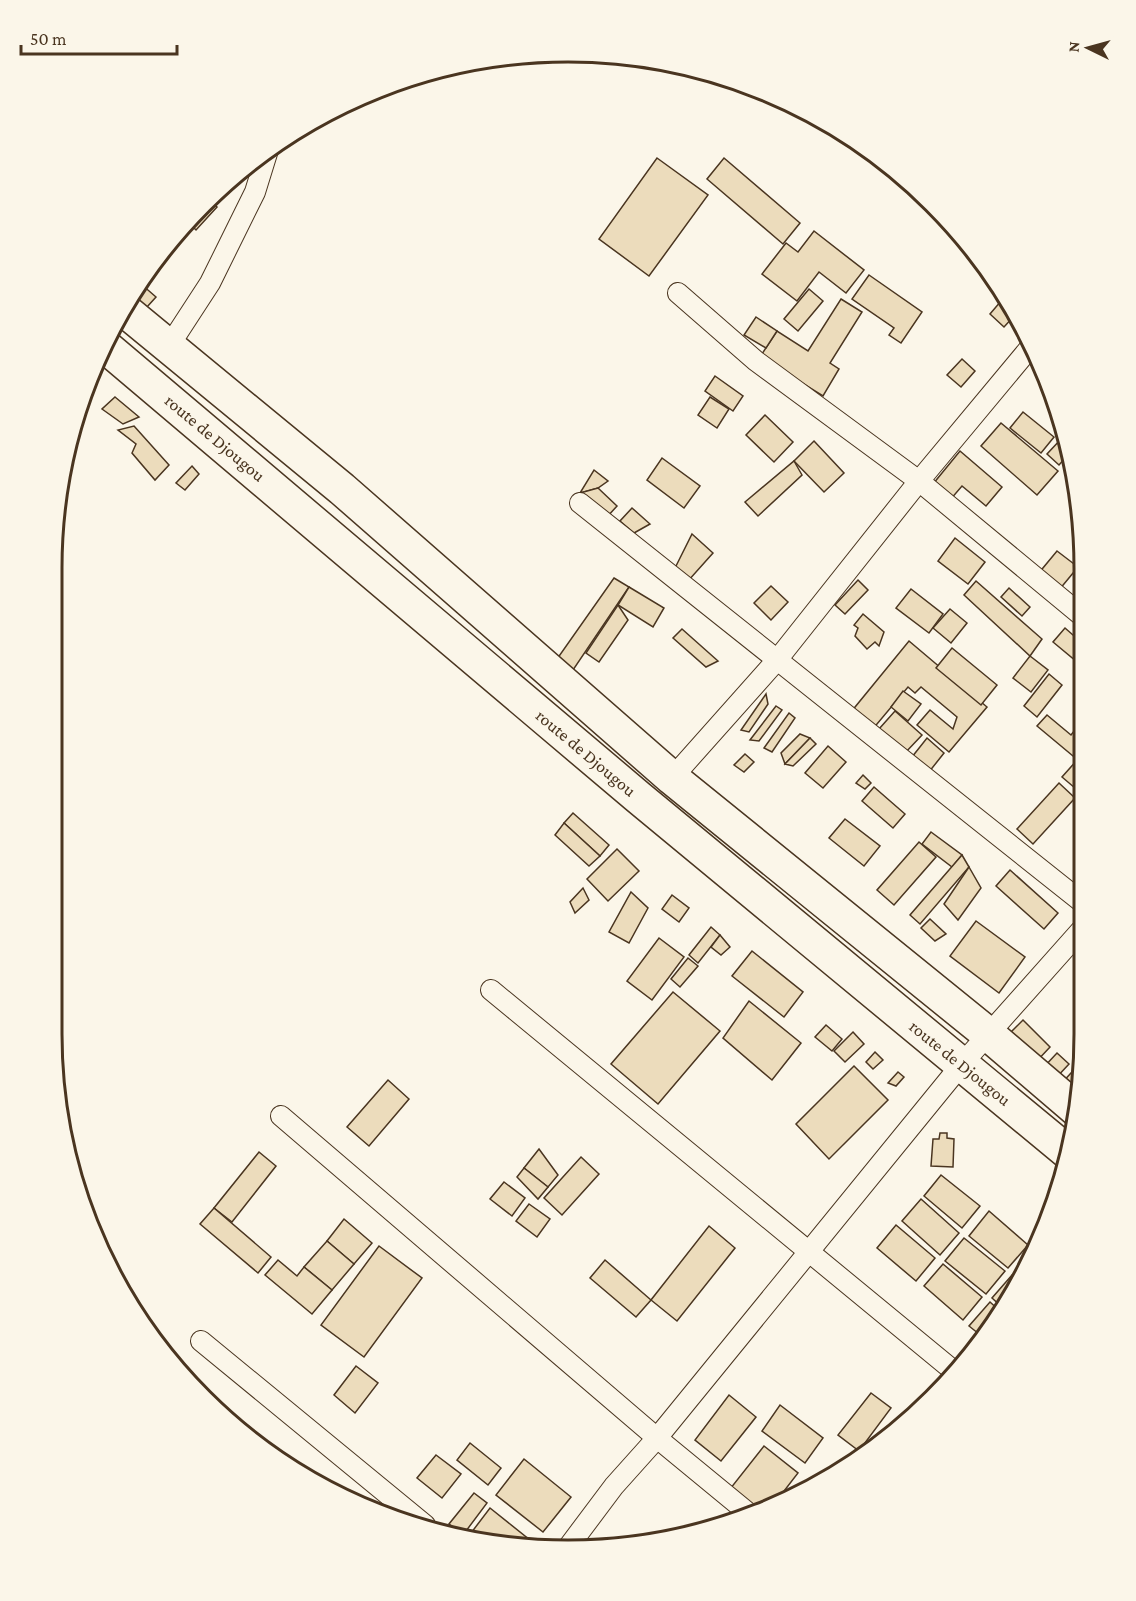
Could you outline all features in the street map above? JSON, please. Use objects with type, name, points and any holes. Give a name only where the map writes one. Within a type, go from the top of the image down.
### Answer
[{"type":"highway","name":"route de Djougou","points":[[130,314],[342,489],[672,778],[988,1034],[1069,1103]]},
{"type":"highway","name":"route de Djougou","points":[[111,351],[638,797],[1061,1147]]},
{"type":"street","points":[[169,346],[210,283],[255,192],[264,163]]},
{"type":"street","points":[[678,293],[756,361],[919,481],[1074,609]]},
{"type":"street","points":[[672,778],[777,660],[919,481],[1026,352]]},
{"type":"street","points":[[580,503],[1074,896]]},
{"type":"street","points":[[574,1540],[615,1486],[657,1438],[961,1065],[1074,938]]},
{"type":"street","points":[[491,990],[949,1367]]},
{"type":"street","points":[[281,1116],[657,1438],[743,1508]]},
{"type":"street","points":[[201,1341],[413,1515]]},
{"type":"building","points":[[657,158],[708,195],[649,276],[599,239]]},
{"type":"building","points":[[724,158],[800,223],[783,244],[707,179]]},
{"type":"building","points":[[215,205],[217,207],[196,230],[193,227]]},
{"type":"building","points":[[814,231],[864,270],[846,293],[819,272],[797,301],[762,274],[786,243],[798,252]]},
{"type":"building","points":[[869,275],[922,312],[901,343],[889,335],[894,328],[852,299]]},
{"type":"building","points":[[146,288],[156,297],[137,318],[131,313]]},
{"type":"building","points":[[809,289],[823,301],[798,331],[784,319]]},
{"type":"building","points":[[841,299],[862,312],[830,363],[839,369],[823,396],[760,357],[777,331],[808,351]]},
{"type":"building","points":[[999,303],[1010,321],[1004,327],[990,314]]},
{"type":"building","points":[[756,317],[777,331],[766,348],[744,335]]},
{"type":"building","points":[[962,359],[975,371],[961,387],[947,375]]},
{"type":"building","points":[[715,376],[743,396],[733,411],[705,391]]},
{"type":"building","points":[[115,397],[139,417],[123,424],[102,409]]},
{"type":"building","points":[[710,397],[729,409],[717,428],[698,415]]},
{"type":"building","points":[[1023,412],[1054,437],[1041,453],[1010,428]]},
{"type":"building","points":[[765,415],[793,442],[774,462],[746,435]]},
{"type":"building","points":[[1001,423],[1058,471],[1037,495],[981,446]]},
{"type":"building","points":[[134,426],[169,465],[155,480],[132,453],[136,444],[118,430]]},
{"type":"building","points":[[814,441],[844,473],[824,492],[794,461]]},
{"type":"building","points":[[1058,442],[1063,461],[1059,465],[1047,454]]},
{"type":"building","points":[[960,451],[1002,487],[986,506],[962,486],[950,500],[933,484]]},
{"type":"building","points":[[662,458],[700,486],[684,508],[647,480]]},
{"type":"building","points":[[794,461],[802,475],[758,516],[745,502]]},
{"type":"building","points":[[192,466],[199,474],[185,490],[176,483]]},
{"type":"building","points":[[594,470],[608,481],[598,488],[580,493]]},
{"type":"building","points":[[598,488],[617,506],[607,517],[580,493]]},
{"type":"building","points":[[632,508],[650,524],[634,533],[620,521]]},
{"type":"building","points":[[692,534],[713,553],[688,581],[675,568]]},
{"type":"building","points":[[955,538],[985,562],[968,584],[938,561]]},
{"type":"building","points":[[1057,551],[1074,564],[1074,572],[1059,590],[1038,574]]},
{"type":"building","points":[[614,578],[629,587],[573,670],[557,659]]},
{"type":"building","points":[[858,580],[868,590],[845,614],[835,605]]},
{"type":"building","points":[[976,581],[1042,639],[1030,656],[964,595]]},
{"type":"building","points":[[771,586],[788,602],[771,620],[754,603]]},
{"type":"building","points":[[629,587],[664,608],[653,627],[618,605]]},
{"type":"building","points":[[1009,588],[1030,607],[1022,616],[1001,597]]},
{"type":"building","points":[[911,589],[943,614],[929,633],[896,608]]},
{"type":"building","points":[[618,605],[628,620],[599,662],[586,653]]},
{"type":"building","points":[[950,609],[967,623],[951,643],[933,628]]},
{"type":"building","points":[[863,614],[884,632],[879,646],[875,642],[867,649],[855,636],[858,628],[854,625]]},
{"type":"building","points":[[1065,628],[1074,636],[1074,659],[1053,642]]},
{"type":"building","points":[[682,629],[718,661],[706,667],[673,638]]},
{"type":"building","points":[[909,641],[987,707],[949,752],[917,725],[930,710],[953,729],[957,717],[921,687],[915,693],[908,687],[872,730],[851,712]]},
{"type":"building","points":[[952,648],[997,685],[981,705],[936,668]]},
{"type":"building","points":[[1030,656],[1048,670],[1031,692],[1013,678]]},
{"type":"building","points":[[1049,674],[1062,685],[1037,717],[1024,706]]},
{"type":"building","points":[[903,691],[921,704],[908,721],[891,707]]},
{"type":"building","points":[[766,694],[768,704],[749,732],[741,730]]},
{"type":"building","points":[[776,706],[782,710],[759,741],[750,740]]},
{"type":"building","points":[[895,711],[922,735],[905,753],[879,729]]},
{"type":"building","points":[[789,713],[795,718],[772,752],[764,748]]},
{"type":"building","points":[[1047,715],[1071,735],[1074,731],[1074,755],[1073,756],[1037,726]]},
{"type":"building","points":[[800,734],[810,738],[785,764],[781,753]]},
{"type":"building","points":[[810,738],[816,744],[793,766],[785,764]]},
{"type":"building","points":[[927,738],[944,753],[929,772],[912,757]]},
{"type":"building","points":[[828,746],[846,762],[823,788],[805,773]]},
{"type":"building","points":[[745,754],[754,762],[744,772],[734,765]]},
{"type":"building","points":[[1074,764],[1074,787],[1062,777]]},
{"type":"building","points":[[863,775],[871,783],[865,789],[856,783]]},
{"type":"building","points":[[1059,783],[1074,797],[1033,844],[1017,829]]},
{"type":"building","points":[[874,787],[905,814],[893,828],[862,801]]},
{"type":"building","points":[[573,813],[609,845],[600,856],[564,823]]},
{"type":"building","points":[[845,819],[880,846],[864,866],[829,838]]},
{"type":"building","points":[[564,823],[600,856],[589,866],[555,835]]},
{"type":"building","points":[[931,832],[962,855],[952,867],[922,844]]},
{"type":"building","points":[[919,842],[936,857],[894,905],[877,890]]},
{"type":"building","points":[[617,849],[639,871],[608,901],[587,879]]},
{"type":"building","points":[[962,855],[969,867],[920,924],[910,915]]},
{"type":"building","points":[[969,867],[981,888],[958,920],[944,904]]},
{"type":"building","points":[[1010,870],[1058,913],[1044,929],[996,886]]},
{"type":"building","points":[[583,888],[589,900],[575,913],[570,902]]},
{"type":"building","points":[[631,892],[648,908],[629,943],[609,932]]},
{"type":"building","points":[[672,895],[689,908],[679,922],[662,909]]},
{"type":"building","points":[[930,919],[946,934],[935,941],[921,928]]},
{"type":"building","points":[[976,921],[1025,957],[999,993],[950,956]]},
{"type":"building","points":[[711,927],[720,935],[698,963],[689,955]]},
{"type":"building","points":[[720,935],[730,947],[721,955],[711,947]]},
{"type":"building","points":[[659,938],[684,957],[652,1000],[627,981]]},
{"type":"building","points":[[752,951],[803,992],[784,1017],[732,976]]},
{"type":"building","points":[[688,958],[698,966],[680,987],[671,979]]},
{"type":"building","points":[[673,992],[720,1031],[658,1104],[611,1064]]},
{"type":"building","points":[[749,1001],[801,1043],[772,1080],[723,1038]]},
{"type":"building","points":[[1023,1020],[1050,1047],[1035,1063],[1007,1036]]},
{"type":"building","points":[[826,1025],[842,1039],[832,1051],[815,1037]]},
{"type":"building","points":[[853,1032],[864,1044],[845,1062],[834,1051]]},
{"type":"building","points":[[875,1052],[883,1060],[873,1069],[866,1062]]},
{"type":"building","points":[[1057,1053],[1069,1064],[1055,1079],[1043,1068]]},
{"type":"building","points":[[854,1066],[888,1100],[829,1159],[796,1124]]},
{"type":"building","points":[[898,1072],[904,1077],[896,1086],[888,1083]]},
{"type":"building","points":[[1071,1073],[1072,1074],[1071,1093],[1060,1085]]},
{"type":"building","points":[[388,1080],[409,1099],[369,1146],[347,1127]]},
{"type":"building","points":[[940,1133],[947,1133],[947,1138],[954,1139],[953,1167],[931,1166],[933,1139],[939,1139]]},
{"type":"building","points":[[539,1149],[558,1175],[548,1187],[524,1168]]},
{"type":"building","points":[[259,1152],[276,1166],[232,1222],[214,1208]]},
{"type":"building","points":[[581,1157],[599,1174],[562,1215],[544,1198]]},
{"type":"building","points":[[524,1168],[548,1187],[538,1199],[517,1177]]},
{"type":"building","points":[[941,1175],[980,1206],[962,1228],[924,1196]]},
{"type":"building","points":[[504,1182],[525,1198],[512,1216],[490,1199]]},
{"type":"building","points":[[921,1199],[959,1233],[940,1255],[902,1221]]},
{"type":"building","points":[[529,1204],[550,1219],[537,1237],[516,1221]]},
{"type":"building","points":[[214,1208],[271,1257],[258,1273],[200,1224]]},
{"type":"building","points":[[989,1211],[1028,1245],[1008,1268],[969,1236]]},
{"type":"building","points":[[344,1219],[372,1243],[354,1264],[327,1241]]},
{"type":"building","points":[[896,1225],[935,1258],[916,1281],[877,1248]]},
{"type":"building","points":[[709,1226],[735,1248],[677,1321],[651,1300]]},
{"type":"building","points":[[964,1238],[1005,1271],[986,1294],[945,1261]]},
{"type":"building","points":[[327,1241],[354,1264],[332,1290],[304,1267]]},
{"type":"building","points":[[379,1246],[422,1278],[364,1357],[321,1325]]},
{"type":"building","points":[[278,1260],[297,1276],[304,1267],[332,1290],[312,1314],[265,1275]]},
{"type":"building","points":[[605,1260],[651,1300],[636,1317],[590,1278]]},
{"type":"building","points":[[943,1264],[982,1297],[963,1320],[924,1286]]},
{"type":"building","points":[[1012,1275],[1012,1275],[997,1302],[992,1298]]},
{"type":"building","points":[[990,1302],[994,1306],[976,1332],[969,1326]]},
{"type":"building","points":[[356,1366],[378,1383],[355,1413],[334,1395]]},
{"type":"building","points":[[871,1393],[891,1408],[865,1443],[856,1449],[838,1435]]},
{"type":"building","points":[[729,1395],[756,1417],[721,1461],[695,1440]]},
{"type":"building","points":[[780,1405],[823,1438],[805,1463],[762,1431]]},
{"type":"building","points":[[470,1443],[501,1468],[488,1485],[457,1460]]},
{"type":"building","points":[[764,1446],[798,1473],[784,1491],[751,1505],[730,1489]]},
{"type":"building","points":[[436,1455],[461,1474],[442,1498],[417,1478]]},
{"type":"building","points":[[524,1459],[571,1497],[543,1532],[496,1495]]},
{"type":"building","points":[[474,1493],[487,1503],[467,1530],[449,1524]]},
{"type":"building","points":[[490,1508],[527,1537],[502,1535],[473,1531]]}]
